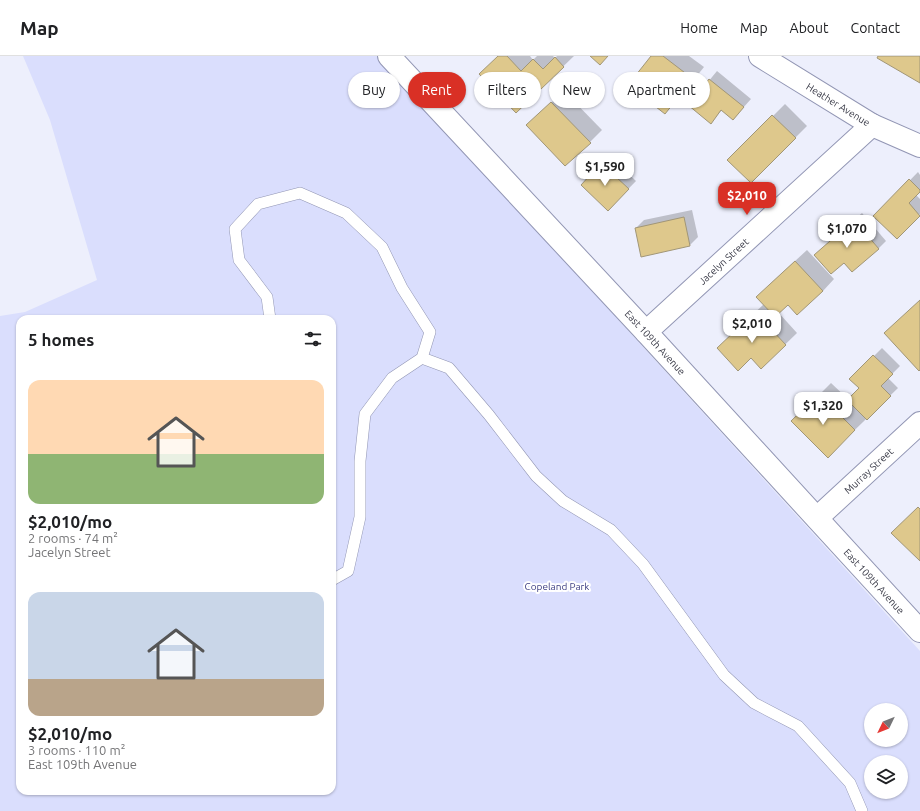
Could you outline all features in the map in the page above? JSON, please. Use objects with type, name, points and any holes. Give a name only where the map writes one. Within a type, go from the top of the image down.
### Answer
[{"type":"street","name":"East 109th Avenue","points":[[389,56],[646,332],[920,631]]},
{"type":"street","name":"Heather Avenue","points":[[760,56],[872,125],[920,146]]},
{"type":"street","name":"Jacelyn Street","points":[[646,332],[872,125]]},
{"type":"street","name":"Murray Street","points":[[817,518],[920,423]]},
{"type":"lane","points":[[269,315],[267,297],[239,260],[235,229],[258,204],[300,193],[346,213],[382,247],[402,288],[430,332],[422,358],[392,378],[365,414],[360,461],[360,517],[348,572],[336,578]]},
{"type":"lane","points":[[422,358],[449,368],[489,414],[536,476],[563,501],[611,530],[642,564],[724,675],[754,703],[798,726],[850,783],[862,811]]},
{"type":"green space","name":"Copeland Park","points":[[23,56],[378,56],[393,72],[348,72],[348,108],[400,108],[400,80],[408,89],[408,108],[425,108],[920,651],[920,811],[0,811],[0,316],[25,312],[97,280],[50,120]]},
{"type":"building","points":[[498,56],[507,56],[521,71],[533,59],[543,69],[555,57],[564,67],[559,72],[549,72],[549,81],[541,89],[541,72],[481,72]]},
{"type":"building","points":[[590,56],[608,56],[600,65]]},
{"type":"building","points":[[651,56],[663,56],[684,72],[638,72]]},
{"type":"building","points":[[878,56],[920,56],[920,83],[877,58]]},
{"type":"building","points":[[710,80],[744,107],[733,120],[721,110],[711,124],[692,108],[710,108]]},
{"type":"building","points":[[549,104],[549,108],[557,108],[591,143],[565,166],[526,125]]},
{"type":"building","points":[[511,108],[521,108],[516,113]]},
{"type":"building","points":[[657,108],[670,108],[665,114]]},
{"type":"building","points":[[772,115],[796,138],[751,183],[727,160]]},
{"type":"building","points":[[601,163],[629,189],[608,211],[581,185]]},
{"type":"building","points":[[909,179],[920,190],[920,192],[909,203],[920,216],[897,239],[873,216]]},
{"type":"building","points":[[684,217],[690,246],[641,257],[635,228]]},
{"type":"building","points":[[854,220],[879,249],[852,272],[844,263],[831,274],[814,255]]},
{"type":"building","points":[[795,261],[823,291],[797,315],[788,305],[775,317],[756,297]]},
{"type":"building","points":[[920,300],[920,370],[919,371],[884,333]]},
{"type":"building","points":[[755,312],[786,345],[761,369],[751,358],[738,371],[717,348]]},
{"type":"building","points":[[873,355],[893,374],[881,386],[891,396],[867,420],[847,400],[859,388],[849,379]]},
{"type":"building","points":[[819,394],[855,430],[828,458],[791,421]]},
{"type":"building","points":[[918,507],[920,509],[920,561],[891,533]]}]
